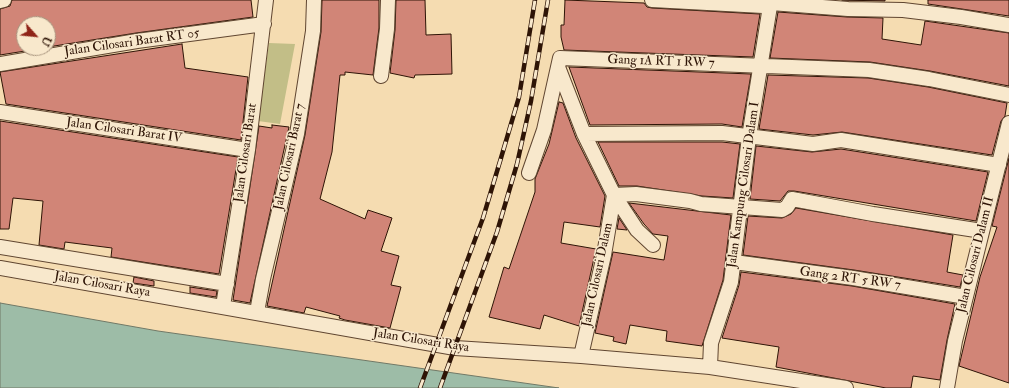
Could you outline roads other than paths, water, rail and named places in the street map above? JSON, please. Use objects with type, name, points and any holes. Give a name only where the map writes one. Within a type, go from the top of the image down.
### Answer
[{"type":"street","points":[[0,1],[4,0]]},
{"type":"street","name":"Jalan Cilosari Barat","points":[[223,306],[248,150],[266,0]]},
{"type":"street","name":"Jalan Cilosari Barat 7","points":[[257,312],[263,279],[297,134],[313,31],[314,0]]},
{"type":"street","points":[[381,76],[387,29],[388,0]]},
{"type":"street","points":[[652,0],[755,6],[763,6],[771,1],[848,9],[903,10],[1009,25]]},
{"type":"street","name":"Jalan Kampung Cilosari Dalam I","points":[[710,367],[711,343],[731,282],[749,137],[762,66],[771,1]]},
{"type":"street","name":"Jalan Cilosari Barat RT 05","points":[[0,64],[137,41],[264,24]]},
{"type":"street","points":[[559,63],[584,134],[614,195],[637,230],[653,245]]},
{"type":"street","points":[[529,173],[544,130],[559,63]]},
{"type":"street","name":"Gang 1A RT 1 RW 7","points":[[559,63],[762,66],[869,70],[929,79],[1009,95]]},
{"type":"street","name":"Jalan Cilosari Barat IV","points":[[0,112],[248,150]]},
{"type":"street","name":"Jalan Cilosari Dalam II","points":[[947,388],[955,341],[1009,123]]},
{"type":"street","points":[[584,134],[722,133],[813,144],[841,140],[999,166]]},
{"type":"street","points":[[614,195],[636,194],[690,201],[701,204],[782,210],[787,207],[792,199],[873,214],[982,231]]},
{"type":"street","name":"Jalan Cilosari Dalam","points":[[581,356],[604,255],[614,195]]},
{"type":"street","points":[[0,247],[227,284]]},
{"type":"street","name":"Gang 2 RT 5 RW 7","points":[[734,262],[853,278],[966,297]]},
{"type":"street","name":"Jalan Cilosari Raya","points":[[0,268],[455,348],[581,356],[710,367],[846,388]]},
{"type":"railway","points":[[420,388],[483,218],[501,158],[519,97],[535,0]]},
{"type":"railway","points":[[440,388],[497,232],[517,164],[531,101],[548,0]]}]
